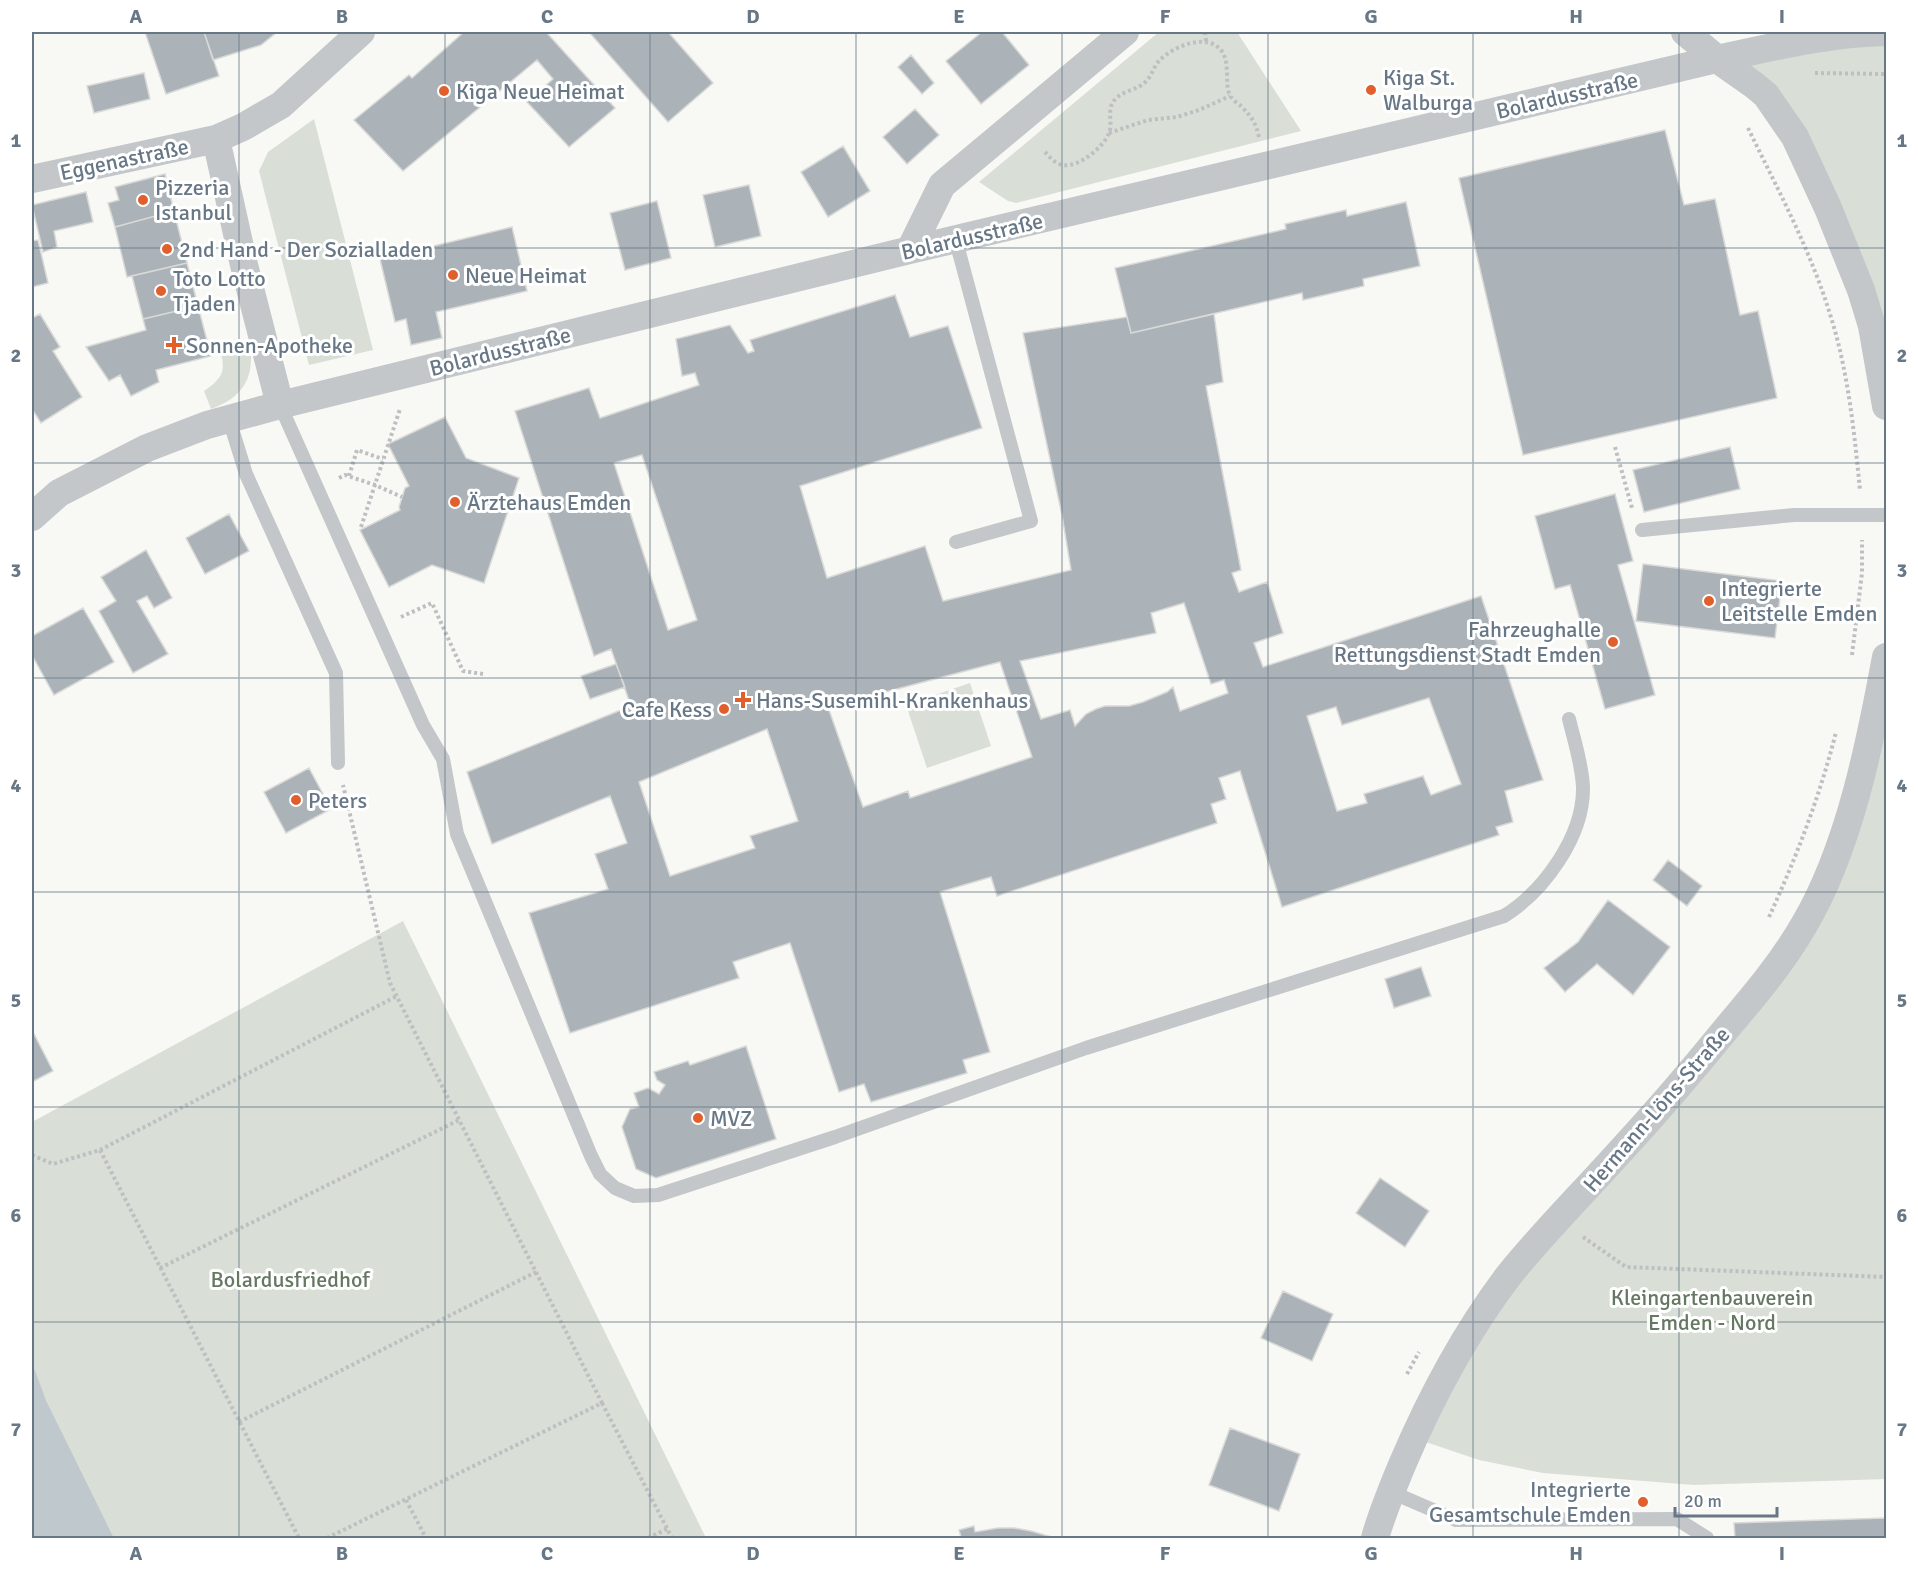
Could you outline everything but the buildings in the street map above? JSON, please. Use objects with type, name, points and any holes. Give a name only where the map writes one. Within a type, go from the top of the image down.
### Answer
[{"type":"street","name":"Eggenastraße","points":[[32,179],[216,140],[280,105],[361,32]]},
{"type":"street","points":[[910,250],[942,184],[1125,32]]},
{"type":"street","points":[[1686,32],[1766,96],[1795,137],[1828,208],[1861,290],[1872,326],[1887,406]]},
{"type":"street","name":"Bolardusstraße","points":[[32,517],[59,493],[147,448],[207,425],[280,405],[910,250],[956,241],[1717,59],[1859,32],[1887,32]]},
{"type":"street","points":[[216,140],[244,265],[280,405]]},
{"type":"street","name":"Hermann-Löns-Straße","points":[[1375,1539],[1391,1492],[1414,1438],[1470,1332],[1509,1276],[1557,1219],[1619,1153],[1712,1047],[1766,981],[1805,923],[1838,850],[1860,774],[1887,657]]},
{"type":"lane","points":[[956,241],[1030,521],[956,542]]},
{"type":"lane","points":[[280,405],[423,725],[443,759],[457,834],[591,1156],[600,1174],[615,1188],[634,1196],[658,1195],[695,1184],[836,1137],[1086,1048],[1504,916],[1519,907],[1544,881],[1566,847],[1575,828],[1583,787],[1569,719]]},
{"type":"lane","points":[[229,419],[246,474],[336,673],[338,763]]},
{"type":"lane","points":[[1642,530],[1794,515],[1887,515]]},
{"type":"lane","points":[[1391,1492],[1456,1520],[1677,1519],[1707,1539]]},
{"type":"path","points":[[1205,32],[1206,41]]},
{"type":"path","points":[[1109,133],[1110,110],[1112,103],[1119,95],[1146,82],[1159,61],[1171,52],[1206,41],[1221,49],[1225,57],[1230,96],[1254,119],[1265,166]]},
{"type":"path","points":[[1045,152],[1054,162],[1062,165],[1079,163],[1098,147],[1109,133],[1148,120],[1188,114],[1230,96]]},
{"type":"path","points":[[1747,126],[1785,201],[1829,311],[1843,363],[1854,434],[1862,515],[1862,573],[1850,664]]},
{"type":"path","points":[[350,562],[412,373]]},
{"type":"path","points":[[1615,447],[1633,511],[1642,530]]},
{"type":"path","points":[[349,476],[357,450],[383,459]]},
{"type":"path","points":[[317,489],[345,475],[402,497]]},
{"type":"path","points":[[379,627],[432,603],[464,671],[483,674]]},
{"type":"path","points":[[1764,924],[1799,845],[1825,774],[1836,731]]},
{"type":"path","points":[[338,763],[390,983],[672,1539]]},
{"type":"path","points":[[32,1155],[53,1164],[100,1150],[397,996]]},
{"type":"path","points":[[160,1268],[459,1120]]},
{"type":"path","points":[[100,1150],[299,1539]]},
{"type":"path","points":[[1557,1219],[1626,1267],[1887,1277]]},
{"type":"path","points":[[239,1422],[536,1272]]},
{"type":"path","points":[[1405,1378],[1421,1349]]},
{"type":"path","points":[[327,1539],[602,1403]]},
{"type":"path","points":[[406,1500],[426,1539]]},
{"type":"path","points":[[648,1539],[667,1529]]},
{"type":"green space","points":[[1159,32],[1237,32],[1301,131],[1016,203],[1008,201],[979,182]]},
{"type":"green space","points":[[1886,32],[1886,406],[1828,208],[1735,72],[1795,43]]},
{"type":"green space","points":[[314,119],[373,350],[309,365],[259,171],[268,152]]},
{"type":"green space","points":[[219,343],[251,356],[251,366],[246,383],[241,390],[228,401],[211,409],[204,391],[221,375],[223,365]]},
{"type":"green space","name":"Kleingartenbauverein Emden - Nord","points":[[1886,657],[1886,1479],[1694,1485],[1543,1473],[1479,1460],[1414,1438],[1448,1371],[1805,923]]},
{"type":"green space","points":[[970,683],[991,746],[927,768],[906,705]]},
{"type":"green space","name":"Bolardusfriedhof","points":[[403,921],[706,1538],[114,1538],[46,1400],[32,1366],[32,1122]]},
{"type":"shaded area","points":[[32,1363],[46,1400],[114,1538],[32,1538]]},
{"type":"place","name":"Kiga St. Walburga","points":[[1371,90]]},
{"type":"place","name":"Kiga Neue Heimat","points":[[444,91]]},
{"type":"place","name":"Pizzeria Istanbul","points":[[143,200]]},
{"type":"place","name":"2nd Hand - Der Sozialladen","points":[[167,249]]},
{"type":"place","name":"Neue Heimat","points":[[453,275]]},
{"type":"place","name":"Toto Lotto Tjaden","points":[[161,291]]},
{"type":"place","name":"Sonnen-Apotheke","points":[[174,345]]},
{"type":"place","name":"Ärztehaus Emden","points":[[455,502]]},
{"type":"place","name":"Integrierte Leitstelle Emden","points":[[1709,601]]},
{"type":"place","name":"Fahrzeughalle Rettungsdienst Stadt Emden","points":[[1613,642]]},
{"type":"place","name":"Hans-Susemihl-Krankenhaus","points":[[743,700]]},
{"type":"place","name":"Cafe Kess","points":[[724,709]]},
{"type":"place","name":"Peters","points":[[296,800]]},
{"type":"place","name":"MVZ","points":[[698,1118]]},
{"type":"place","name":"Integrierte Gesamtschule Emden","points":[[1643,1502]]}]
